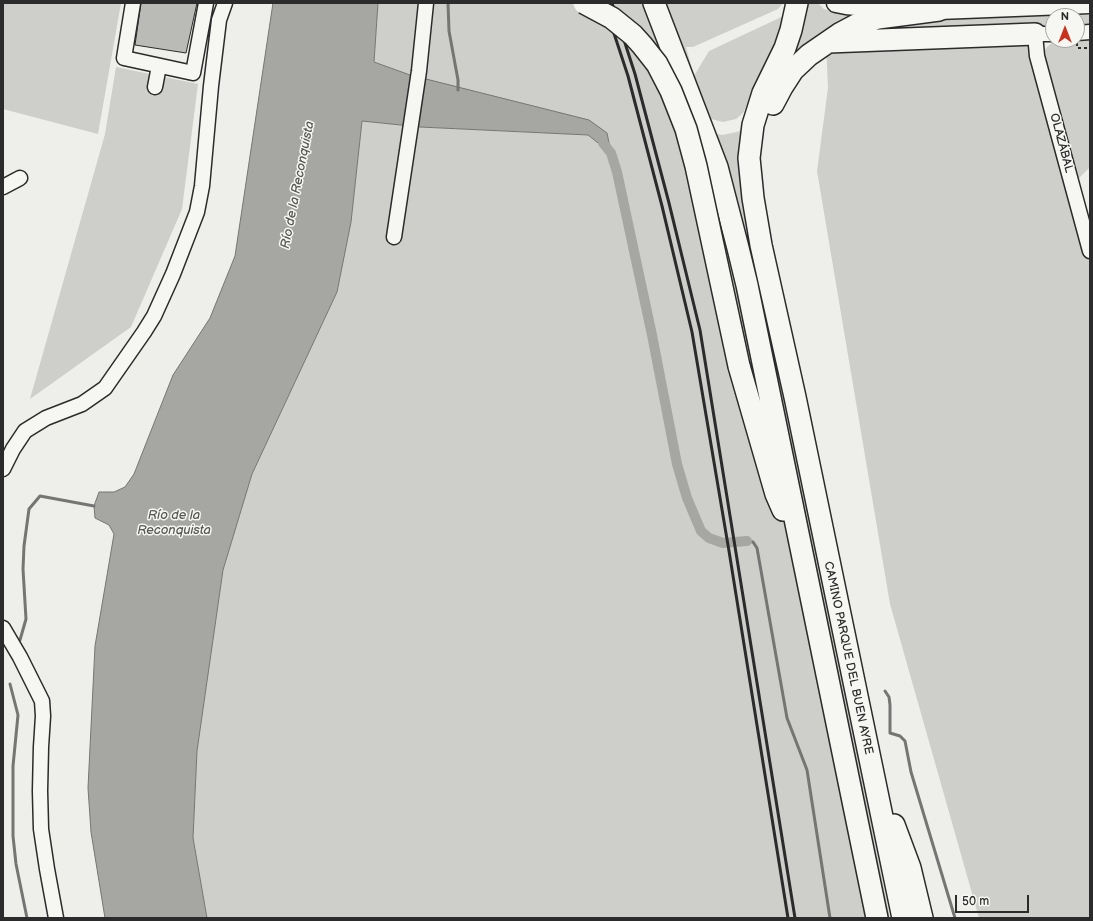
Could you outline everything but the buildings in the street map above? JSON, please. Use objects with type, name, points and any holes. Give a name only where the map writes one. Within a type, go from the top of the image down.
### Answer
[{"type":"highway","points":[[584,3],[612,18],[633,35],[657,64],[671,91],[686,129],[695,159],[739,366],[776,494],[801,549]]},
{"type":"highway","points":[[654,3],[717,167],[747,284],[801,549]]},
{"type":"highway","points":[[795,397],[756,219],[752,198],[749,158],[751,134],[755,117],[764,93],[785,48],[797,3]]},
{"type":"highway","points":[[795,397],[764,194],[762,161],[764,144],[772,109],[782,87],[793,70],[826,42],[848,28],[863,22],[883,18],[939,10]]},
{"type":"highway","points":[[826,42],[1044,34]]},
{"type":"highway","name":"CAMINO PARQUE DEL BUEN AYRE","points":[[795,397],[903,918]]},
{"type":"highway","name":"CAMINO PARQUE DEL BUEN AYRE","points":[[801,549],[877,918]]},
{"type":"highway","points":[[868,750],[910,868],[922,918]]},
{"type":"main road","points":[[836,3],[867,7],[939,10],[1090,4]]},
{"type":"street","points":[[133,3],[124,58],[193,73],[206,3]]},
{"type":"street","points":[[3,469],[13,449],[25,431],[46,418],[82,404],[105,388],[154,316],[173,274],[197,212],[202,186],[211,86],[219,20],[225,3]]},
{"type":"street","points":[[394,237],[419,71],[426,3]]},
{"type":"street","name":"OLAZÁBAL","points":[[1044,34],[1037,56],[1090,251]]},
{"type":"street","points":[[155,87],[159,66]]},
{"type":"street","points":[[3,187],[20,178]]},
{"type":"street","points":[[3,628],[20,657],[42,701],[43,716],[40,747],[42,829],[46,869],[56,918]]},
{"type":"shaded area","points":[[3,3],[121,3],[98,134],[3,109]]},
{"type":"shaded area","points":[[378,3],[654,3],[717,167],[877,918],[207,918],[193,839],[197,751],[223,570],[252,474],[337,292],[351,222],[362,121],[420,127],[588,135],[611,152],[607,133],[410,75],[374,62]]},
{"type":"shaded area","points":[[663,3],[783,3],[778,9],[693,47],[686,47],[694,76],[709,51],[790,13],[783,41],[763,71],[743,113],[736,119],[723,122],[711,119],[705,115],[711,133],[722,135],[737,132],[747,127],[815,541],[890,918],[884,918],[808,538]]},
{"type":"shaded area","points":[[802,3],[818,3],[824,9],[842,14],[862,15],[837,28],[766,112],[760,141],[759,127]]},
{"type":"shaded area","points":[[1085,15],[1090,15],[1090,25],[1085,25]]},
{"type":"shaded area","points":[[1045,16],[1045,29],[865,35],[886,25],[943,18]]},
{"type":"shaded area","points":[[1035,34],[1090,251],[1090,918],[979,918],[890,604],[817,171],[828,88],[826,42]]},
{"type":"shaded area","points":[[1085,39],[1090,39],[1090,167],[1076,181],[1042,56],[1046,48],[1085,48]]},
{"type":"shaded area","points":[[116,67],[198,84],[182,209],[131,327],[30,399],[105,134]]},
{"type":"water","name":"Río de la Reconquista","points":[[273,3],[378,3],[374,62],[410,75],[589,120],[607,133],[611,153],[588,135],[420,127],[362,121],[351,222],[337,292],[252,474],[223,570],[197,751],[193,838],[207,918],[105,918],[91,832],[88,788],[95,646],[114,534],[109,525],[95,518],[94,506],[99,492],[114,492],[125,487],[134,474],[173,375],[210,318],[235,256]]},
{"type":"waterway","points":[[448,3],[449,31],[458,80],[458,90]]},
{"type":"waterway","points":[[603,143],[611,153],[617,172],[652,335],[677,464],[687,498],[701,531],[709,538],[723,543],[747,541]]},
{"type":"waterway","points":[[20,640],[26,619],[23,569],[24,546],[29,509],[40,496],[94,506]]},
{"type":"waterway","points":[[747,541],[753,542],[757,548],[787,718],[807,770],[830,918]]},
{"type":"waterway","points":[[10,684],[18,715],[13,766],[13,836],[16,864],[27,918]]},
{"type":"waterway","points":[[885,691],[889,697],[890,705],[890,733],[900,736],[905,741],[911,772],[955,918]]},
{"type":"railway","points":[[604,3],[628,76],[662,206],[692,332],[788,918]]},
{"type":"railway","points":[[612,3],[635,74],[669,203],[700,330],[795,918]]}]
